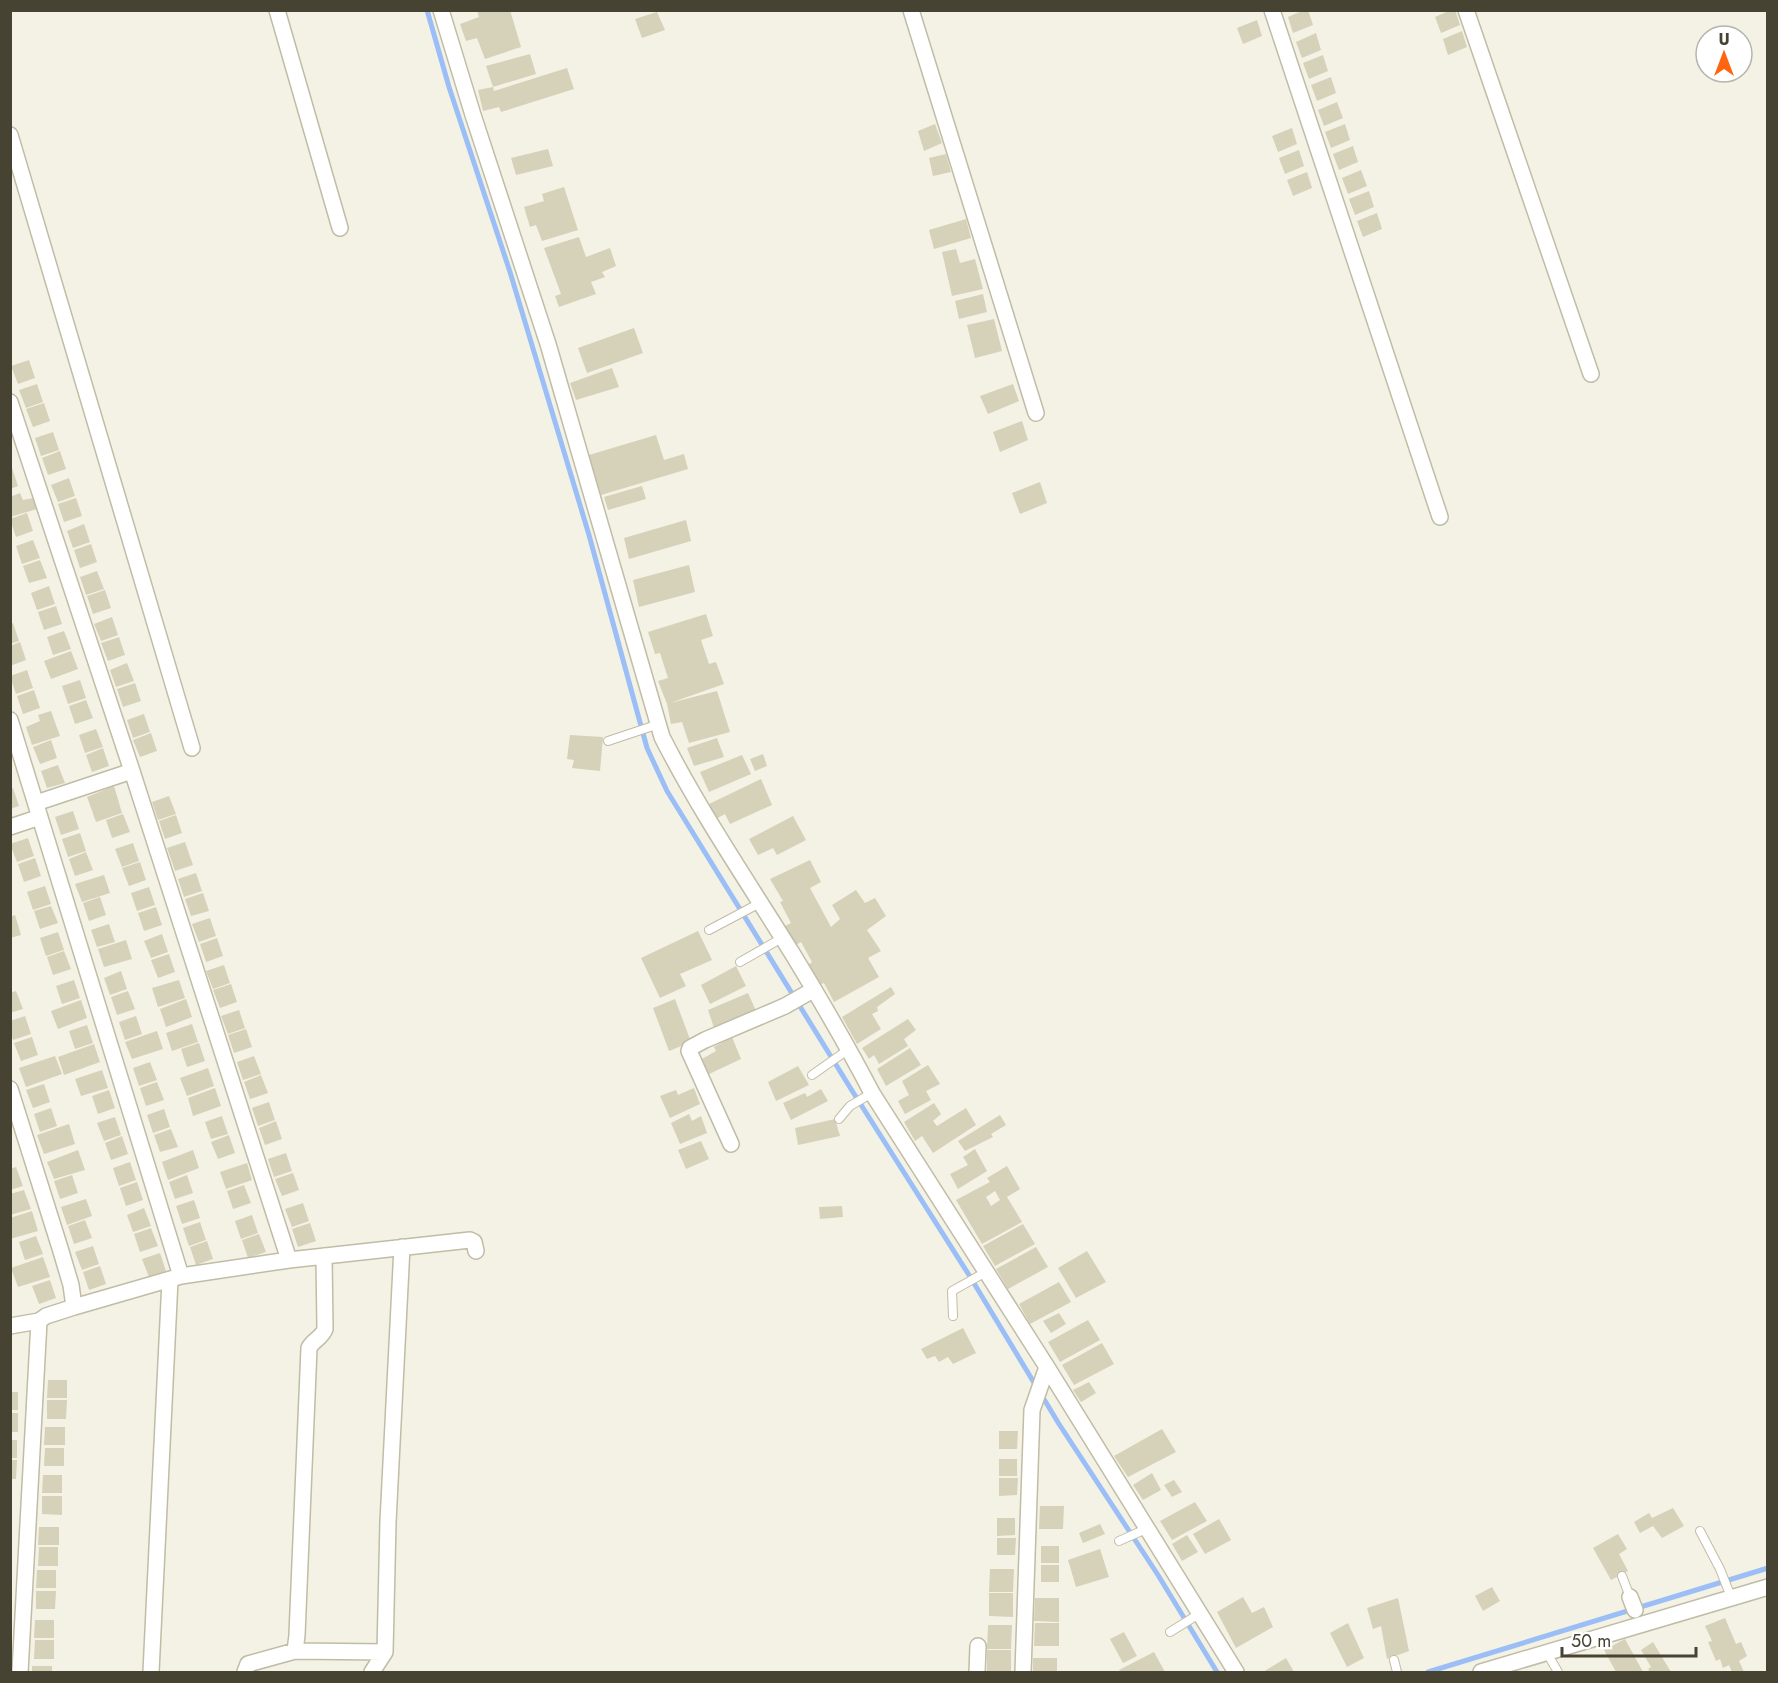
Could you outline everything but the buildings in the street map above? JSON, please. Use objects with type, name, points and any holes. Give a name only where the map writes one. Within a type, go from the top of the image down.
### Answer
[{"type":"street","points":[[277,10],[340,228]]},
{"type":"street","points":[[441,10],[473,115],[549,344],[655,725],[755,905],[868,1095],[1046,1368],[1141,1531],[1196,1616],[1236,1672]]},
{"type":"street","points":[[912,10],[1036,413]]},
{"type":"street","points":[[1272,10],[1440,517]]},
{"type":"street","points":[[1466,10],[1591,374]]},
{"type":"street","points":[[10,135],[192,748]]},
{"type":"street","points":[[10,402],[132,771],[289,1260]]},
{"type":"street","points":[[10,720],[176,1278],[151,1672]]},
{"type":"street","points":[[10,827],[38,810],[132,771]]},
{"type":"street","points":[[731,1144],[689,1051],[705,1040],[808,993]]},
{"type":"street","points":[[10,1089],[63,1257],[74,1307]]},
{"type":"street","points":[[10,1326],[39,1321],[46,1316],[74,1307],[176,1278],[289,1260],[402,1246],[470,1240],[474,1242],[476,1251]]},
{"type":"street","points":[[372,1672],[385,1652],[389,1510],[402,1246]]},
{"type":"street","points":[[295,1652],[309,1348],[322,1336],[325,1329],[324,1256]]},
{"type":"street","points":[[20,1672],[39,1321]]},
{"type":"street","points":[[1023,1672],[1032,1410],[1046,1368]]},
{"type":"street","points":[[1481,1672],[1639,1626],[1728,1591],[1767,1587]]},
{"type":"street","points":[[977,1672],[978,1646]]},
{"type":"street","points":[[245,1672],[248,1664],[295,1652],[385,1652]]},
{"type":"lane","points":[[608,741],[655,725]]},
{"type":"lane","points":[[709,930],[755,905]]},
{"type":"lane","points":[[740,962],[777,941]]},
{"type":"lane","points":[[812,1075],[844,1052]]},
{"type":"lane","points":[[839,1119],[850,1106],[868,1095]]},
{"type":"lane","points":[[953,1316],[952,1291],[983,1273]]},
{"type":"lane","points":[[1121,1540],[1141,1531]]},
{"type":"lane","points":[[1700,1531],[1720,1569],[1728,1591]]},
{"type":"lane","points":[[1622,1576],[1639,1626]]},
{"type":"lane","points":[[1173,1630],[1196,1616]]},
{"type":"lane","points":[[1547,1653],[1558,1672]]},
{"type":"lane","points":[[1394,1660],[1397,1672]]},
{"type":"waterway","points":[[427,10],[449,87],[510,272],[589,535],[647,748],[667,791],[969,1275],[1059,1424],[1158,1575],[1217,1672]]},
{"type":"waterway","points":[[1428,1672],[1768,1568]]}]
